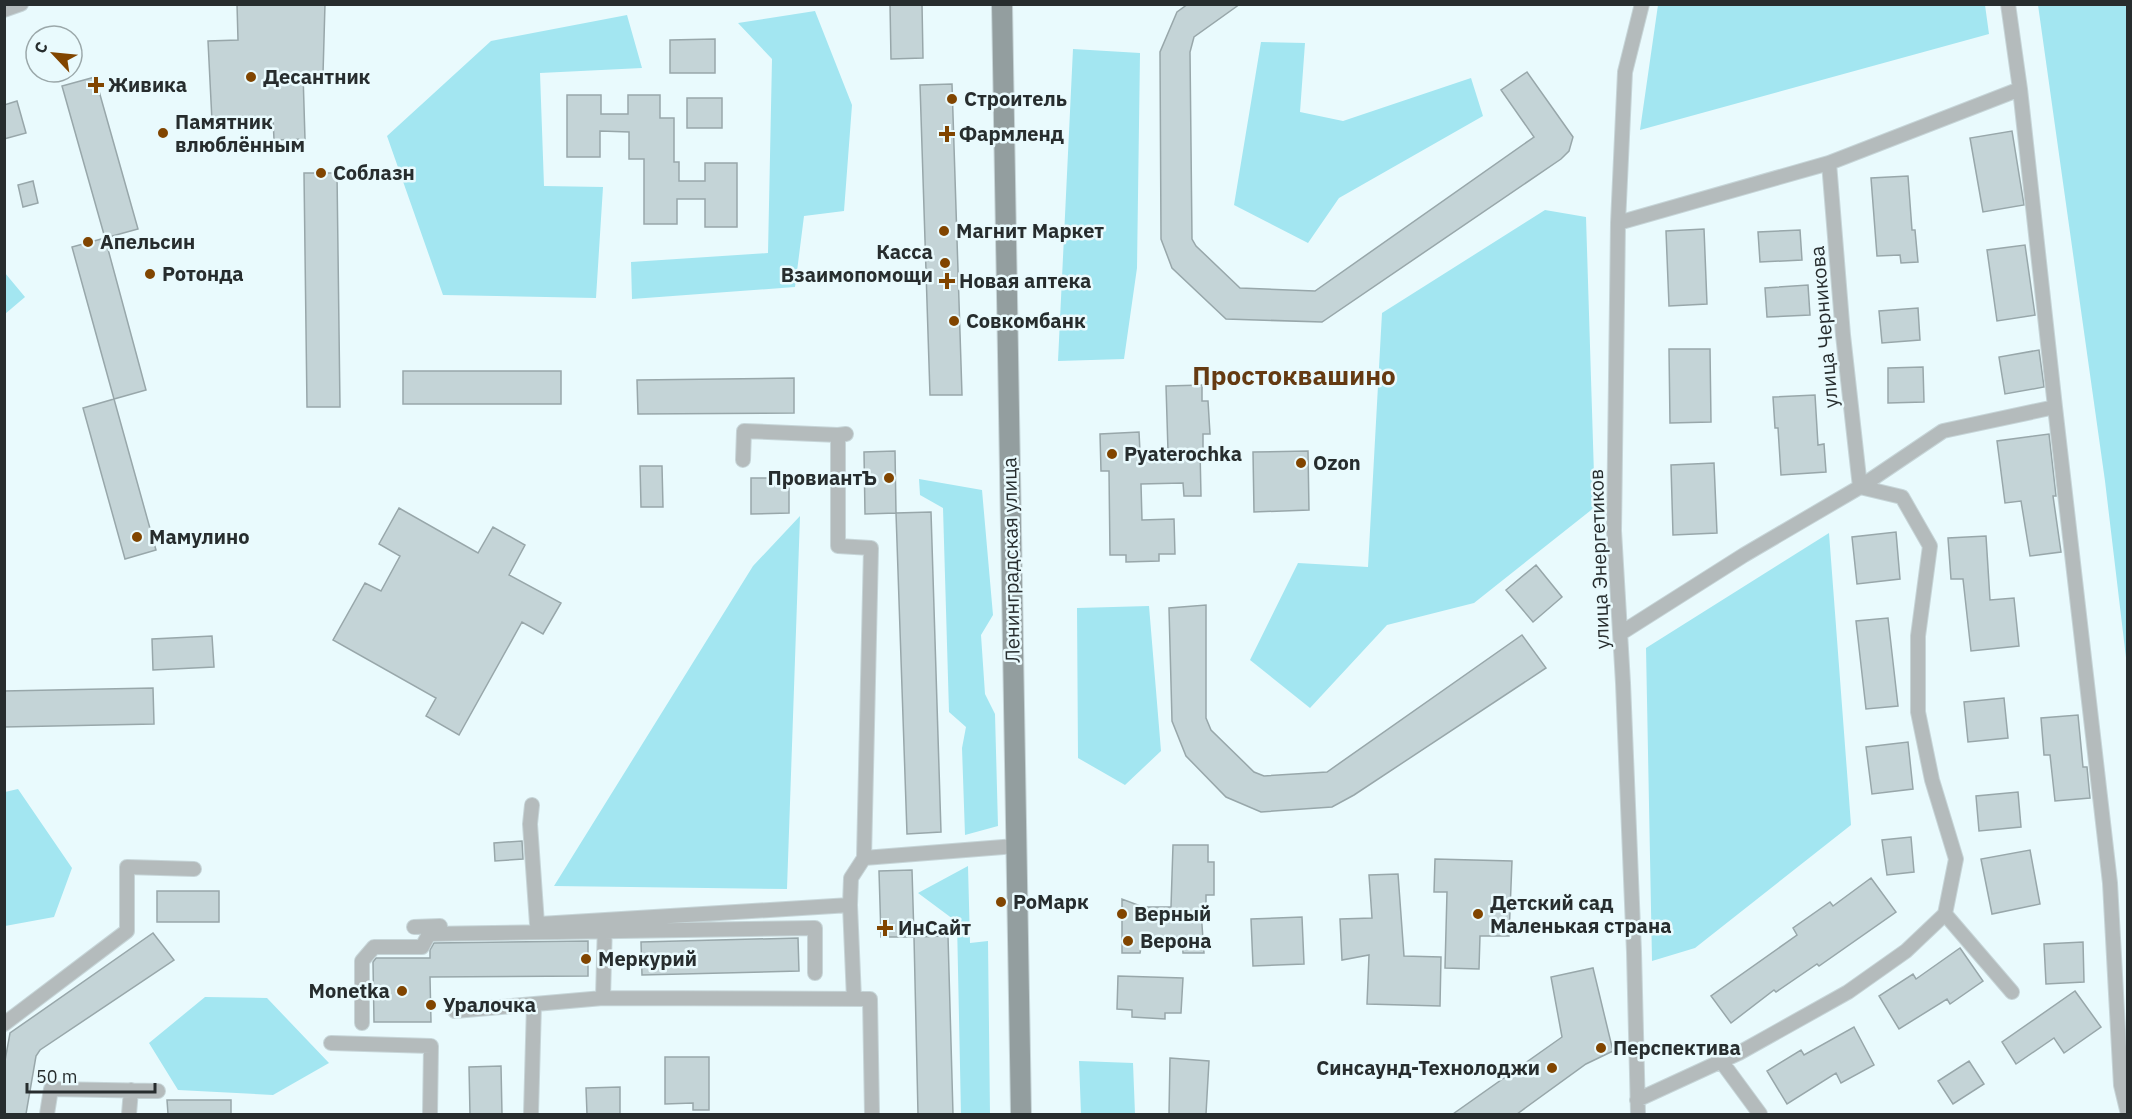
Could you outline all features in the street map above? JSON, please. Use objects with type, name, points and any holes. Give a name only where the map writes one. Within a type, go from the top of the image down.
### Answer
[{"type":"main road","name":"Ленинградская улица","points":[[1002,4],[1020,1114]]},
{"type":"street","points":[[4,10],[21,4]]},
{"type":"street","name":"улица Энергетиков","points":[[1637,1107],[1634,952],[1621,633],[1614,531],[1618,223],[1625,72],[1642,4]]},
{"type":"street","points":[[2008,4],[2020,89],[2110,883],[2121,1085],[2127,1114]]},
{"type":"street","points":[[1618,223],[1829,163],[2020,89]]},
{"type":"street","name":"улица Черникова","points":[[1829,163],[1843,335],[1860,487]]},
{"type":"street","points":[[1621,633],[1744,555],[1860,487],[1943,431],[2055,407]]},
{"type":"street","points":[[743,460],[744,431],[842,434],[838,546],[871,548],[864,858],[851,878],[854,999]]},
{"type":"street","points":[[1637,1107],[1848,992],[1906,951],[1946,914],[1956,859],[1932,780],[1918,712],[1918,636],[1930,546],[1902,497],[1860,487]]},
{"type":"street","points":[[532,805],[530,824],[537,924]]},
{"type":"street","points":[[864,858],[1016,846]]},
{"type":"street","points":[[4,1024],[127,931],[127,867],[194,869]]},
{"type":"street","points":[[362,1023],[362,961],[374,947],[422,947],[429,934],[605,926],[850,905]]},
{"type":"street","points":[[1946,914],[2012,992]]},
{"type":"street","points":[[414,927],[537,924],[815,928],[815,973]]},
{"type":"street","points":[[603,998],[605,926]]},
{"type":"street","points":[[455,1011],[603,998],[870,999],[873,1114]]},
{"type":"street","points":[[531,1114],[534,1004]]},
{"type":"street","points":[[331,1043],[431,1046],[430,1114]]},
{"type":"street","points":[[1721,1061],[1760,1114]]},
{"type":"street","points":[[47,1114],[51,1089],[158,1090]]},
{"type":"street","points":[[129,1114],[131,1090]]},
{"type":"shaded area","points":[[1658,5],[1985,5],[1989,34],[1640,130]]},
{"type":"shaded area","points":[[2038,5],[2127,5],[2127,666],[2105,481]]},
{"type":"shaded area","points":[[815,11],[852,105],[844,211],[804,216],[795,287],[632,299],[631,262],[768,253],[772,59],[738,23]]},
{"type":"shaded area","points":[[627,15],[642,68],[540,73],[544,186],[603,187],[596,298],[443,295],[387,136],[491,41]]},
{"type":"shaded area","points":[[1261,42],[1305,43],[1300,112],[1343,121],[1471,78],[1483,116],[1339,198],[1308,243],[1234,205]]},
{"type":"shaded area","points":[[1073,49],[1140,53],[1137,268],[1124,359],[1058,361]]},
{"type":"shaded area","points":[[1545,210],[1586,217],[1595,507],[1474,603],[1387,625],[1310,708],[1250,660],[1298,563],[1368,567],[1382,313]]},
{"type":"shaded area","points":[[5,273],[25,297],[4,314]]},
{"type":"shaded area","points":[[919,479],[982,490],[993,615],[981,635],[985,694],[995,714],[998,826],[965,835],[962,748],[966,727],[949,712],[943,508],[920,495]]},
{"type":"shaded area","points":[[800,516],[787,889],[554,886],[753,566]]},
{"type":"shaded area","points":[[1829,533],[1851,825],[1695,948],[1652,961],[1646,648]]},
{"type":"shaded area","points":[[1149,606],[1161,751],[1125,785],[1078,758],[1077,608]]},
{"type":"shaded area","points":[[18,789],[72,868],[54,917],[5,926],[5,792]]},
{"type":"shaded area","points":[[968,866],[970,943],[988,941],[990,1114],[961,1114],[957,922],[918,893]]},
{"type":"shaded area","points":[[205,997],[267,998],[329,1063],[273,1095],[178,1090],[149,1043]]},
{"type":"shaded area","points":[[1079,1061],[1133,1063],[1135,1114],[1081,1114]]},
{"type":"building","points":[[237,4],[325,4],[323,74],[303,73],[305,139],[274,140],[273,118],[212,121],[208,41],[238,40]]},
{"type":"building","points":[[890,4],[922,4],[923,58],[891,59]]},
{"type":"building","points":[[1188,4],[1240,4],[1194,37],[1190,52],[1192,239],[1196,246],[1240,288],[1315,291],[1534,137],[1501,90],[1527,72],[1573,137],[1569,151],[1561,159],[1322,322],[1226,319],[1172,268],[1161,239],[1160,52],[1177,12]]},
{"type":"building","points":[[715,39],[715,73],[670,73],[670,40]]},
{"type":"building","points":[[95,77],[138,229],[105,238],[62,86],[84,84],[84,80]]},
{"type":"building","points":[[952,84],[962,395],[930,395],[920,85]]},
{"type":"building","points":[[567,95],[601,95],[601,114],[628,114],[628,95],[660,95],[660,118],[674,118],[674,162],[679,162],[679,181],[705,181],[705,163],[737,163],[737,227],[705,227],[705,199],[677,199],[677,224],[644,224],[644,159],[629,159],[629,132],[600,131],[600,157],[567,157]]},
{"type":"building","points":[[687,98],[722,98],[722,128],[687,128]]},
{"type":"building","points":[[17,101],[26,133],[4,139],[4,105]]},
{"type":"building","points":[[2012,131],[2024,205],[1983,212],[1970,138]]},
{"type":"building","points":[[304,173],[337,173],[340,407],[307,407]]},
{"type":"building","points":[[1908,176],[1912,230],[1915,230],[1918,262],[1901,263],[1900,255],[1877,256],[1871,178]]},
{"type":"building","points":[[33,181],[38,203],[23,207],[18,185]]},
{"type":"building","points":[[1704,229],[1707,304],[1669,306],[1666,231]]},
{"type":"building","points":[[1800,230],[1802,260],[1760,262],[1758,232]]},
{"type":"building","points":[[105,238],[146,390],[114,399],[72,247]]},
{"type":"building","points":[[2025,245],[2035,315],[1997,321],[1987,250]]},
{"type":"building","points":[[1808,285],[1810,315],[1767,317],[1765,288]]},
{"type":"building","points":[[1918,308],[1920,340],[1882,343],[1879,311]]},
{"type":"building","points":[[1669,349],[1710,349],[1711,422],[1670,423]]},
{"type":"building","points":[[2039,350],[2044,387],[2005,394],[1999,357]]},
{"type":"building","points":[[1923,367],[1924,402],[1888,403],[1888,368]]},
{"type":"building","points":[[403,371],[561,371],[561,404],[403,404]]},
{"type":"building","points":[[794,378],[794,413],[638,414],[637,380]]},
{"type":"building","points":[[1202,385],[1202,401],[1208,401],[1210,434],[1203,434],[1203,450],[1200,450],[1201,496],[1184,496],[1183,483],[1141,484],[1142,520],[1174,519],[1175,554],[1159,554],[1159,561],[1126,562],[1126,555],[1110,555],[1109,471],[1101,471],[1100,434],[1139,432],[1140,452],[1168,451],[1166,386]]},
{"type":"building","points":[[1815,395],[1818,445],[1824,444],[1826,472],[1781,475],[1778,428],[1775,428],[1773,397]]},
{"type":"building","points":[[114,399],[156,550],[125,559],[83,408]]},
{"type":"building","points":[[2049,434],[2056,496],[2053,496],[2061,552],[2030,556],[2021,501],[2005,503],[1997,441]]},
{"type":"building","points":[[895,451],[896,513],[865,514],[864,452]]},
{"type":"building","points":[[1308,451],[1309,510],[1254,512],[1253,452]]},
{"type":"building","points":[[1714,463],[1717,533],[1673,535],[1671,465]]},
{"type":"building","points":[[640,466],[662,466],[663,507],[641,507]]},
{"type":"building","points":[[751,478],[789,478],[789,513],[751,514]]},
{"type":"building","points":[[399,508],[478,553],[493,527],[525,545],[509,575],[561,603],[543,634],[522,622],[459,735],[426,716],[436,698],[333,640],[365,583],[381,591],[400,556],[379,544]]},
{"type":"building","points":[[931,512],[941,832],[907,834],[896,513]]},
{"type":"building","points":[[1896,532],[1900,579],[1857,584],[1852,537]]},
{"type":"building","points":[[1986,536],[1990,600],[2014,598],[2019,646],[1971,651],[1963,579],[1951,579],[1948,538]]},
{"type":"building","points":[[1536,565],[1562,597],[1533,622],[1506,590]]},
{"type":"building","points":[[1206,605],[1206,718],[1211,730],[1254,772],[1264,776],[1327,772],[1522,635],[1546,668],[1354,795],[1332,807],[1261,812],[1226,797],[1186,756],[1172,721],[1169,608]]},
{"type":"building","points":[[1888,618],[1898,706],[1866,709],[1856,621]]},
{"type":"building","points":[[212,636],[214,667],[153,670],[152,639]]},
{"type":"building","points":[[153,688],[154,724],[4,727],[4,691]]},
{"type":"building","points":[[2004,698],[2008,738],[1968,742],[1964,702]]},
{"type":"building","points":[[2078,715],[2083,767],[2087,767],[2090,798],[2055,801],[2050,755],[2044,755],[2041,718]]},
{"type":"building","points":[[1908,742],[1913,789],[1872,794],[1866,747]]},
{"type":"building","points":[[2018,792],[2021,827],[1979,831],[1976,796]]},
{"type":"building","points":[[1911,837],[1914,872],[1887,875],[1882,840]]},
{"type":"building","points":[[522,841],[523,859],[495,861],[494,843]]},
{"type":"building","points":[[1173,845],[1208,845],[1208,862],[1214,862],[1214,895],[1206,895],[1206,910],[1201,911],[1204,953],[1183,953],[1182,937],[1157,937],[1157,947],[1141,948],[1140,953],[1122,953],[1122,899],[1143,907],[1171,907]]},
{"type":"building","points":[[2030,850],[2040,904],[1992,914],[1981,859]]},
{"type":"building","name":"Детский сад Маленькая страна","points":[[1435,859],[1512,861],[1509,936],[1480,936],[1479,969],[1445,968],[1447,892],[1434,892]]},
{"type":"building","points":[[912,870],[914,937],[881,937],[879,871]]},
{"type":"building","points":[[1398,874],[1404,956],[1441,957],[1440,1006],[1367,1004],[1369,955],[1342,960],[1340,919],[1372,918],[1369,875]]},
{"type":"building","points":[[1871,878],[1896,912],[1819,966],[1817,964],[1776,992],[1774,990],[1731,1023],[1711,996],[1797,935],[1793,928],[1830,902],[1833,906]]},
{"type":"building","points":[[157,891],[219,891],[219,922],[157,922]]},
{"type":"building","points":[[1302,917],[1304,964],[1253,966],[1251,919]]},
{"type":"building","points":[[153,933],[174,960],[40,1050],[36,1056],[26,1114],[4,1114],[4,1066],[10,1033]]},
{"type":"building","points":[[948,936],[953,1114],[918,1114],[914,937]]},
{"type":"building","points":[[798,938],[799,971],[642,975],[641,942]]},
{"type":"building","points":[[588,941],[588,976],[430,977],[431,1022],[374,1022],[373,962],[376,958],[430,958],[430,950],[434,943]]},
{"type":"building","points":[[2083,942],[2084,982],[2046,984],[2044,944]]},
{"type":"building","points":[[1960,948],[1983,981],[1950,1004],[1947,999],[1899,1029],[1879,996],[1913,974],[1916,979]]},
{"type":"building","points":[[1593,968],[1613,1051],[1586,1064],[1517,1114],[1453,1114],[1562,1037],[1551,977]]},
{"type":"building","points":[[1118,976],[1183,978],[1181,1013],[1165,1013],[1165,1019],[1132,1017],[1132,1010],[1117,1009]]},
{"type":"building","points":[[2075,991],[2101,1027],[2064,1053],[2054,1038],[2016,1064],[2002,1042]]},
{"type":"building","points":[[1854,1027],[1874,1065],[1841,1083],[1836,1073],[1787,1104],[1767,1071],[1801,1050],[1804,1055]]},
{"type":"building","points":[[665,1057],[709,1057],[709,1110],[693,1110],[693,1103],[665,1104]]},
{"type":"building","points":[[1170,1058],[1209,1061],[1206,1114],[1169,1114]]},
{"type":"building","points":[[1969,1061],[1984,1084],[1953,1104],[1938,1081]]},
{"type":"building","points":[[501,1066],[502,1114],[470,1114],[469,1067]]},
{"type":"building","points":[[620,1087],[620,1114],[587,1114],[586,1088]]},
{"type":"building","points":[[167,1100],[231,1100],[231,1114],[168,1114]]},
{"type":"place","name":"Десантник","points":[[251,77]]},
{"type":"place","name":"Живика","points":[[96,85]]},
{"type":"place","name":"Строитель","points":[[952,99]]},
{"type":"place","name":"Памятник влюблённым","points":[[163,133]]},
{"type":"place","name":"Фармленд","points":[[947,134]]},
{"type":"place","name":"Соблазн","points":[[321,173]]},
{"type":"place","name":"Магнит Маркет","points":[[944,231]]},
{"type":"place","name":"Апельсин","points":[[88,242]]},
{"type":"place","name":"Касса Взаимопомощи","points":[[945,263]]},
{"type":"place","name":"Ротонда","points":[[150,274]]},
{"type":"place","name":"Новая аптека","points":[[947,281]]},
{"type":"place","name":"Совкомбанк","points":[[954,321]]},
{"type":"place","name":"Pyaterochka","points":[[1112,454]]},
{"type":"place","name":"Ozon","points":[[1301,463]]},
{"type":"place","name":"ПровиантЪ","points":[[889,478]]},
{"type":"place","name":"Мамулино","points":[[137,537]]},
{"type":"place","name":"РоМарк","points":[[1001,902]]},
{"type":"place","name":"Верный","points":[[1122,914]]},
{"type":"place","name":"Детский сад Маленькая страна","points":[[1478,914]]},
{"type":"place","name":"ИнСайт","points":[[885,928]]},
{"type":"place","name":"Верона","points":[[1128,941]]},
{"type":"place","name":"Меркурий","points":[[586,959]]},
{"type":"place","name":"Monetka","points":[[402,991]]},
{"type":"place","name":"Уралочка","points":[[431,1005]]},
{"type":"place","name":"Перспектива","points":[[1601,1048]]},
{"type":"place","name":"Синсаунд-Технолоджи","points":[[1552,1068]]},
{"type":"district","name":"Простоквашино","points":[[1294,376]]}]
